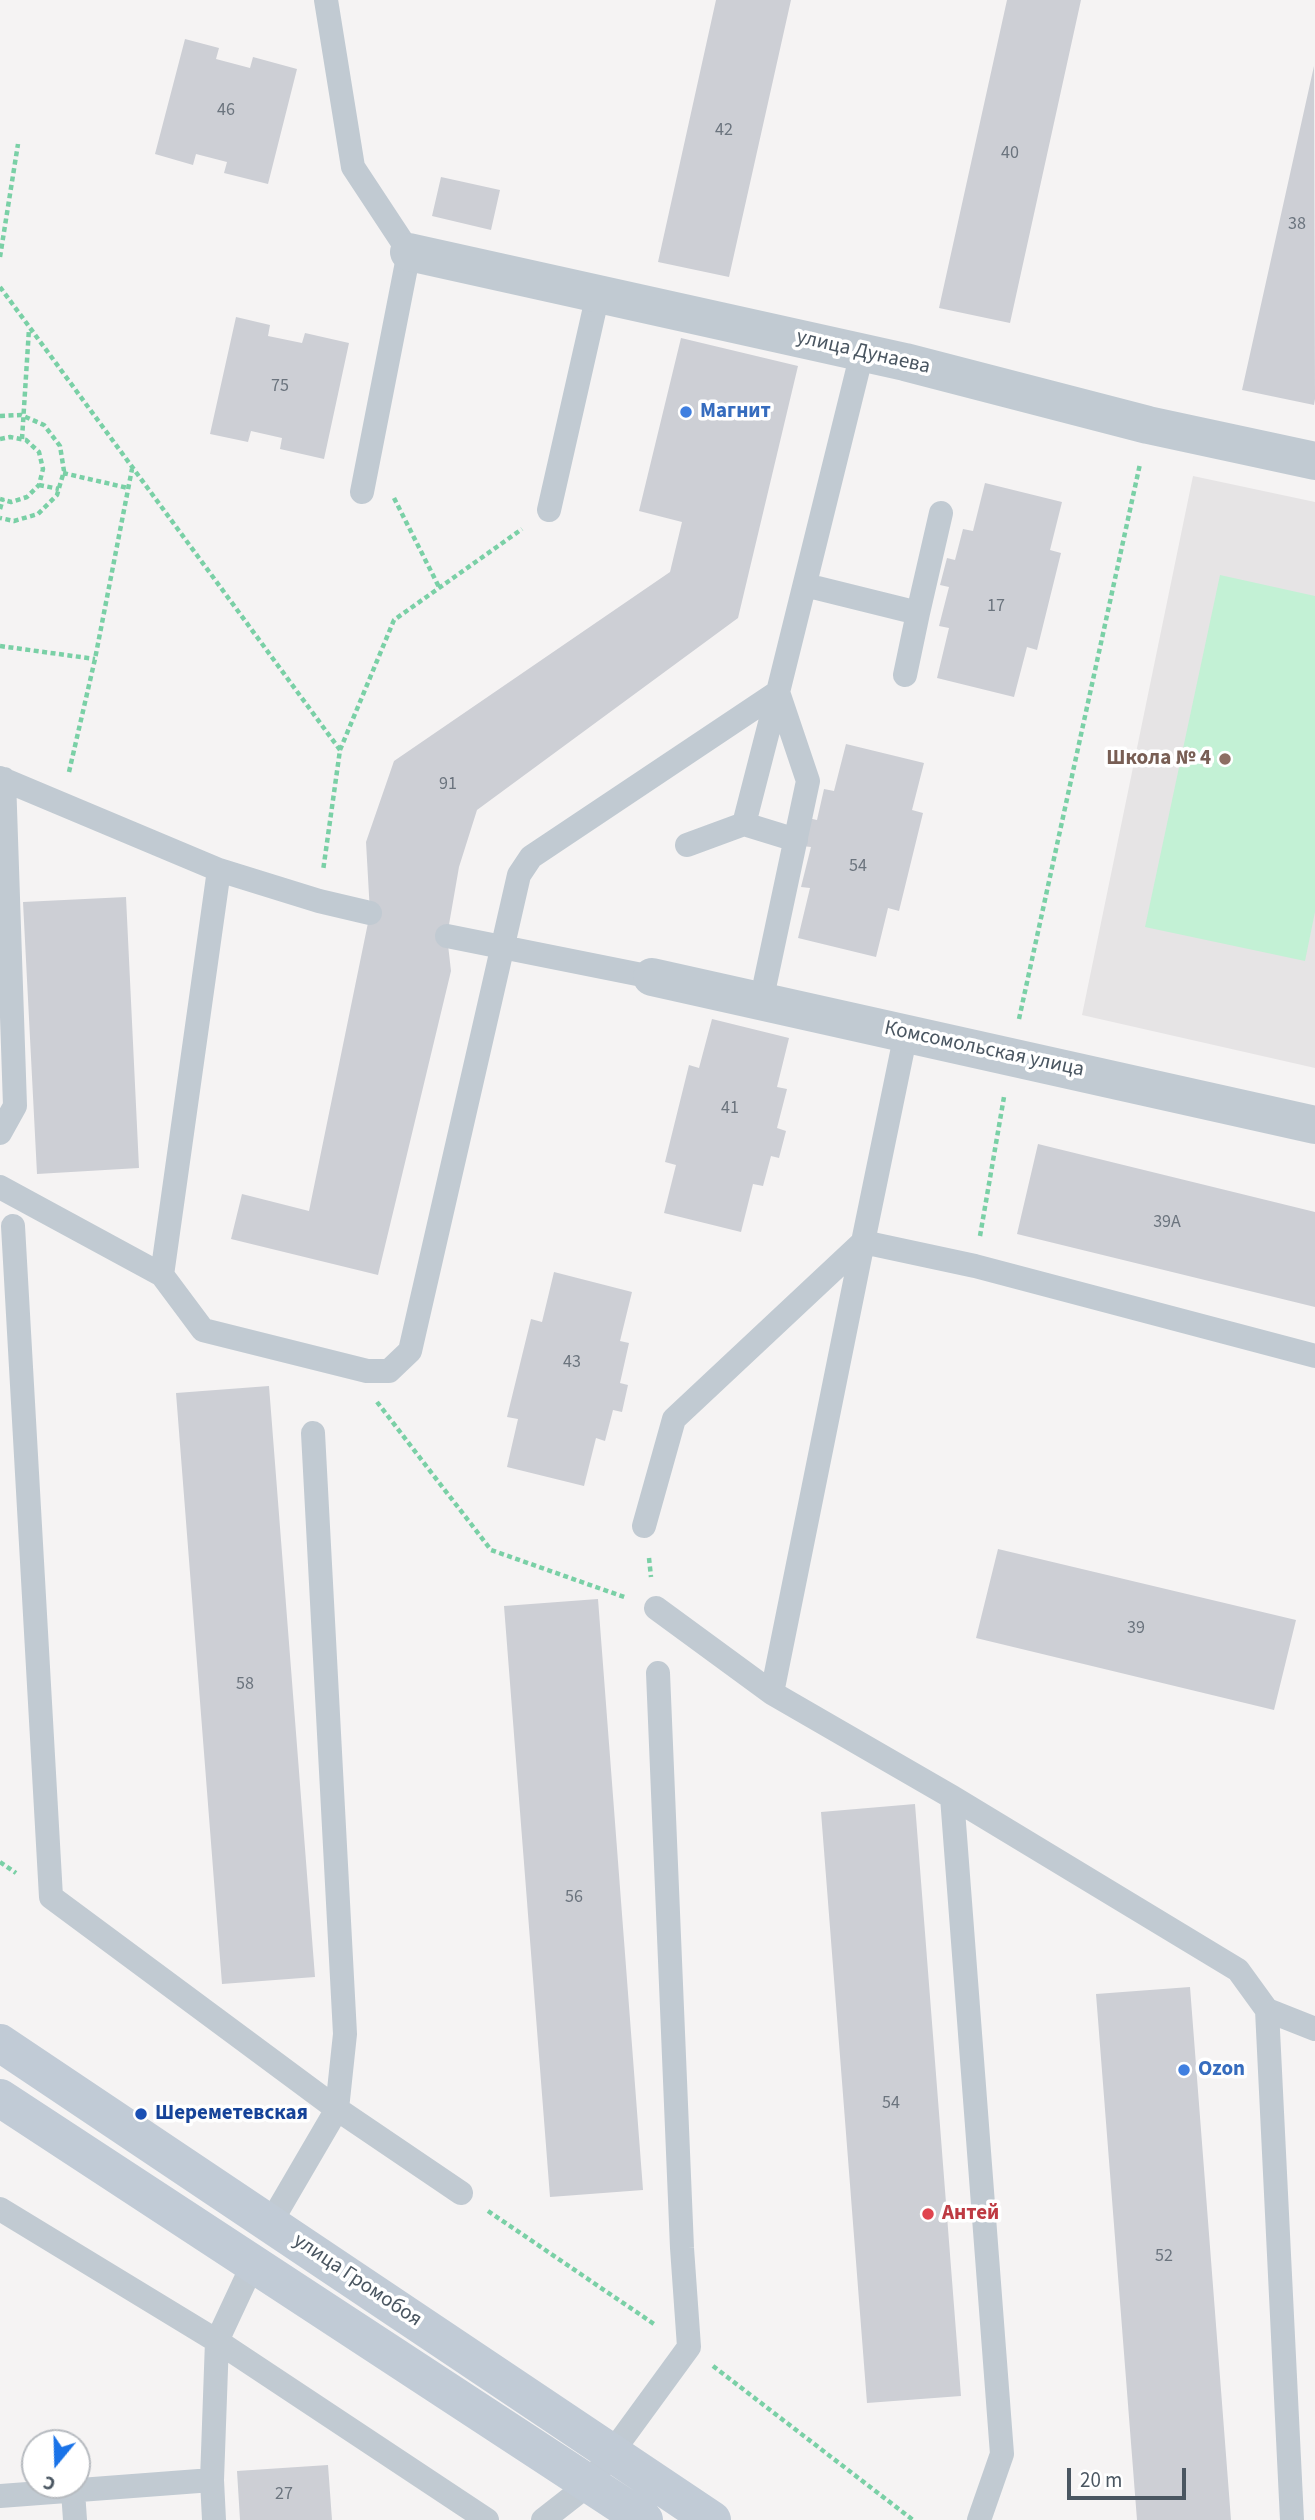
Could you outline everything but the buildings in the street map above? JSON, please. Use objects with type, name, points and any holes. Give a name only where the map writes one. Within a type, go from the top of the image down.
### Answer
[{"type":"main road","name":"улица Громобоя","points":[[0,2043],[271,2222],[712,2520]]},
{"type":"main road","name":"улица Громобоя","points":[[0,2098],[644,2520]]},
{"type":"street","name":"улица Дунаева","points":[[410,252],[862,353],[1148,425],[1315,461]]},
{"type":"street","name":"Комсомольская улица","points":[[652,977],[1315,1125]]},
{"type":"lane","points":[[326,0],[353,167],[410,252],[362,492]]},
{"type":"lane","points":[[549,510],[598,294]]},
{"type":"lane","points":[[744,824],[862,353]]},
{"type":"lane","points":[[905,675],[941,513]]},
{"type":"lane","points":[[805,585],[918,613]]},
{"type":"lane","points":[[761,1002],[808,781],[778,692]]},
{"type":"lane","points":[[0,1186],[162,1275],[203,1330],[368,1371],[389,1371],[410,1351],[519,875],[531,857],[778,692]]},
{"type":"lane","points":[[0,1133],[15,1106],[2,778],[219,870],[319,901],[370,913]]},
{"type":"lane","points":[[687,845],[744,824],[796,840]]},
{"type":"lane","points":[[162,1275],[219,870]]},
{"type":"lane","points":[[447,936],[652,977]]},
{"type":"lane","points":[[772,1693],[906,1033]]},
{"type":"lane","points":[[13,1226],[51,1897],[337,2109],[461,2193]]},
{"type":"lane","points":[[863,1242],[975,1266],[1315,1356]]},
{"type":"lane","points":[[644,1526],[674,1419],[863,1242]]},
{"type":"lane","points":[[271,2222],[337,2109],[345,2034],[313,1433]]},
{"type":"lane","points":[[656,1608],[772,1693],[952,1797],[1238,1970],[1267,2010],[1315,2029]]},
{"type":"lane","points":[[543,2520],[589,2484],[689,2347],[681,2234],[658,1673]]},
{"type":"lane","points":[[952,1797],[1002,2454],[979,2520]]},
{"type":"lane","points":[[1267,2010],[1292,2520]]},
{"type":"lane","points":[[0,2209],[218,2341],[487,2520]]},
{"type":"lane","points":[[214,2520],[212,2480],[218,2341],[253,2264]]},
{"type":"lane","points":[[91,2490],[212,2480]]},
{"type":"lane","points":[[0,2496],[21,2495]]},
{"type":"lane","points":[[74,2499],[75,2520]]},
{"type":"path","points":[[0,257],[18,144]]},
{"type":"path","points":[[0,287],[340,750]]},
{"type":"path","points":[[22,439],[29,328]]},
{"type":"path","points":[[0,416],[25,417],[44,425],[60,446],[63,473],[57,495],[38,514],[14,521],[0,518]]},
{"type":"path","points":[[975,1266],[1012,1056],[1148,425]]},
{"type":"path","points":[[0,439],[10,437],[26,440],[39,452],[43,469],[39,485],[27,497],[11,502],[1,499],[0,509]]},
{"type":"path","points":[[370,451],[439,587]]},
{"type":"path","points":[[61,803],[95,659],[132,468]]},
{"type":"path","points":[[63,473],[128,488]]},
{"type":"path","points":[[39,485],[59,489]]},
{"type":"path","points":[[319,901],[340,750],[394,620],[549,510]]},
{"type":"path","points":[[0,646],[95,659]]},
{"type":"path","points":[[349,1366],[491,1550],[656,1608],[644,1526]]},
{"type":"shaded area","name":"Школа № 4","points":[[1193,476],[1315,502],[1315,1068],[1082,1015]]},
{"type":"green space","points":[[1220,575],[1315,596],[1315,912],[1305,961],[1145,927]]},
{"type":"place","name":"Магнит","points":[[686,412]]},
{"type":"place","name":"Школа № 4","points":[[1225,759]]},
{"type":"place","name":"Ozon","points":[[1184,2070]]},
{"type":"place","name":"Шереметевская","points":[[141,2114]]},
{"type":"place","name":"Антей","points":[[928,2214]]}]
